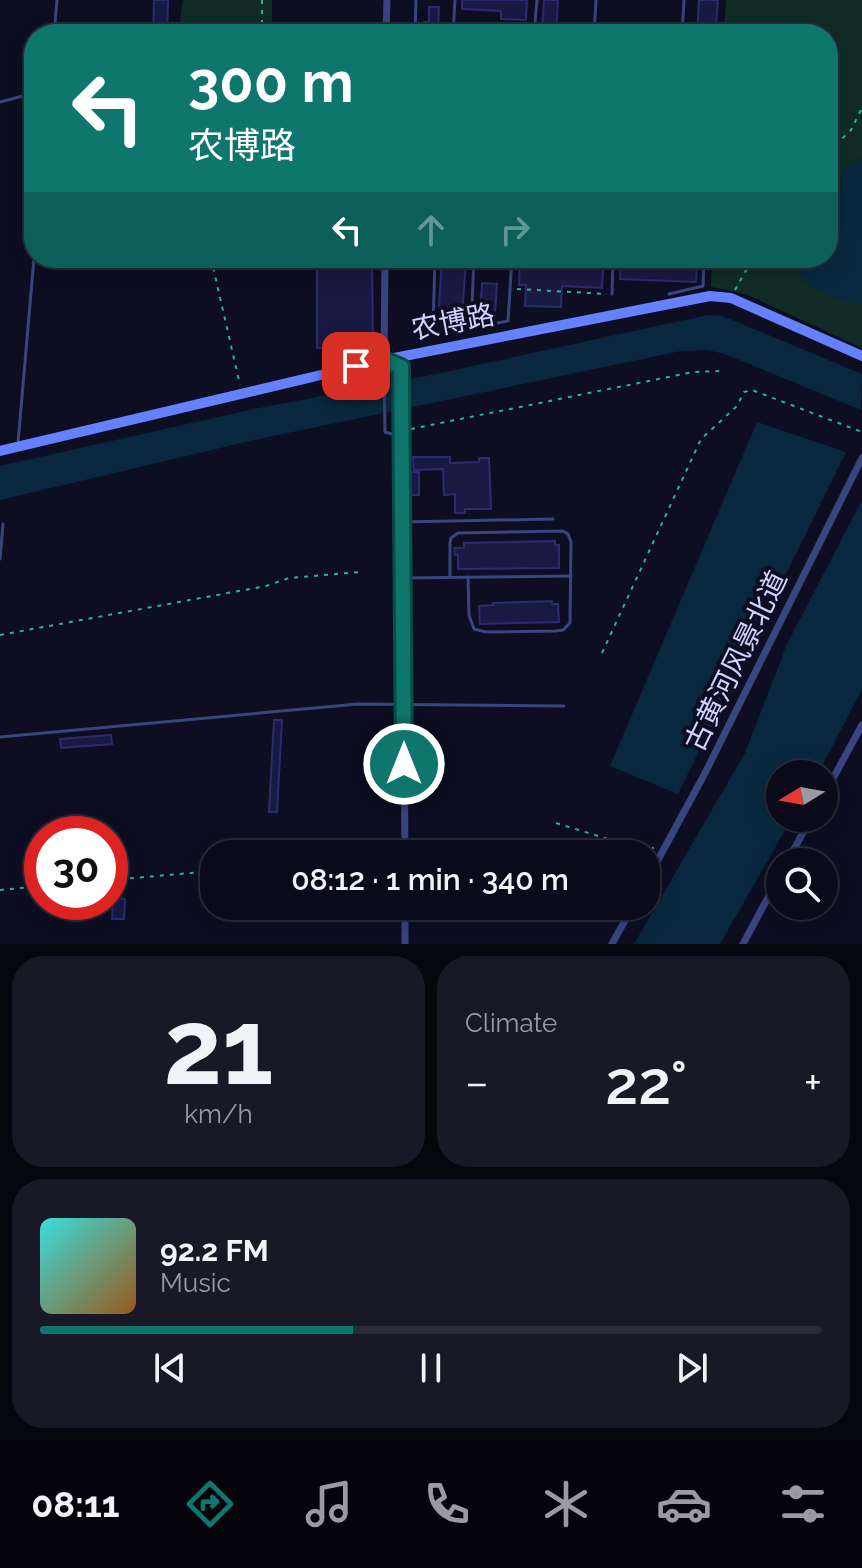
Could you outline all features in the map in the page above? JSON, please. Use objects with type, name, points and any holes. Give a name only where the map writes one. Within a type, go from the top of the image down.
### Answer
[{"type":"street","points":[[386,24],[387,0]]},
{"type":"street","points":[[385,268],[384,360],[401,367],[405,840]]},
{"type":"street","name":"农博路","points":[[0,451],[384,360],[710,296],[731,298],[862,356]]},
{"type":"street","name":"古黄河风景北道","points":[[660,856],[704,775],[862,458]]},
{"type":"street","points":[[838,769],[862,725]]},
{"type":"street","points":[[743,944],[766,901]]},
{"type":"street","points":[[405,920],[405,944]]},
{"type":"street","points":[[612,944],[625,920]]},
{"type":"lane","points":[[55,24],[57,0]]},
{"type":"lane","points":[[415,24],[416,0]]},
{"type":"lane","points":[[454,24],[455,0]]},
{"type":"lane","points":[[535,24],[537,0]]},
{"type":"lane","points":[[595,24],[596,0]]},
{"type":"lane","points":[[683,24],[684,0]]},
{"type":"lane","points":[[0,102],[24,96]]},
{"type":"lane","points":[[18,447],[33,268]]},
{"type":"lane","points":[[435,268],[433,329],[439,334],[508,321],[511,268]]},
{"type":"lane","points":[[471,328],[474,268]]},
{"type":"lane","points":[[612,294],[613,268]]},
{"type":"lane","points":[[669,294],[703,286],[704,268]]},
{"type":"lane","points":[[384,360],[385,432],[402,434]]},
{"type":"lane","points":[[403,522],[553,519]]},
{"type":"lane","points":[[0,559],[3,524]]},
{"type":"lane","points":[[450,577],[450,543],[458,533],[559,530],[570,538],[572,617],[567,628],[556,631],[486,632],[474,629],[469,615],[468,577]]},
{"type":"lane","points":[[403,578],[572,576]]},
{"type":"lane","points":[[0,737],[358,704],[564,706]]},
{"type":"path","points":[[262,0],[262,24]]},
{"type":"path","points":[[838,142],[851,130],[862,108]]},
{"type":"path","points":[[213,268],[242,394]]},
{"type":"path","points":[[731,298],[748,268]]},
{"type":"path","points":[[510,289],[612,294]]},
{"type":"path","points":[[402,434],[693,372],[721,371]]},
{"type":"path","points":[[602,653],[701,439],[737,406],[744,392],[752,390],[862,432]]},
{"type":"path","points":[[0,635],[266,586],[289,578],[360,572]]},
{"type":"path","points":[[556,823],[637,848],[663,851]]},
{"type":"path","points":[[128,878],[200,872]]},
{"type":"path","points":[[0,890],[24,888]]},
{"type":"green space","points":[[183,0],[272,0],[272,24],[179,24]]},
{"type":"green space","points":[[726,0],[862,0],[862,158],[844,168],[838,190],[838,24],[725,24]]},
{"type":"green space","points":[[712,268],[799,268],[811,286],[820,292],[841,300],[862,303],[862,348],[746,294],[711,287]]},
{"type":"water","points":[[862,158],[862,303],[841,300],[820,292],[811,286],[799,268],[838,268],[838,190],[844,168]]},
{"type":"water","points":[[708,315],[735,321],[862,374],[861,410],[725,354],[707,350],[681,351],[254,440],[0,500],[0,466],[254,409],[422,377]]},
{"type":"water","points":[[757,422],[846,452],[678,794],[610,766]]},
{"type":"water","points":[[862,500],[862,689],[825,760],[766,760],[766,832],[784,832],[775,848],[766,848],[766,864],[720,944],[634,944],[648,920],[660,920],[660,899],[745,753],[787,644]]},
{"type":"building","points":[[154,0],[168,0],[167,24],[153,24]]},
{"type":"building","points":[[462,0],[527,0],[526,20],[501,19],[501,11],[462,9]]},
{"type":"building","points":[[544,0],[558,0],[557,24],[542,24]]},
{"type":"building","points":[[699,0],[718,0],[716,24],[698,24]]},
{"type":"building","points":[[429,7],[439,7],[438,24],[424,24],[429,22]]},
{"type":"building","points":[[317,268],[372,268],[373,348],[317,348]]},
{"type":"building","points":[[441,268],[465,268],[462,321],[438,320]]},
{"type":"building","points":[[520,268],[603,268],[602,288],[562,286],[561,307],[525,306],[526,285],[519,285]]},
{"type":"building","points":[[621,268],[697,268],[696,282],[620,279]]},
{"type":"building","points":[[482,283],[497,284],[495,314],[480,313]]},
{"type":"building","points":[[413,457],[450,457],[450,463],[479,462],[479,458],[489,458],[491,509],[465,509],[465,513],[455,513],[455,494],[444,495],[443,469],[414,470]]},
{"type":"building","points":[[410,472],[419,472],[419,495],[410,495]]},
{"type":"building","points":[[555,541],[555,545],[559,545],[559,568],[458,569],[458,555],[455,555],[454,548],[464,548],[464,543]]},
{"type":"building","points":[[552,601],[552,604],[558,604],[559,622],[480,624],[479,606]]},
{"type":"building","points":[[274,720],[282,720],[277,812],[269,812]]},
{"type":"building","points":[[111,735],[112,744],[61,748],[60,739]]},
{"type":"route","points":[[356,366],[384,360],[401,367],[404,764]]}]
